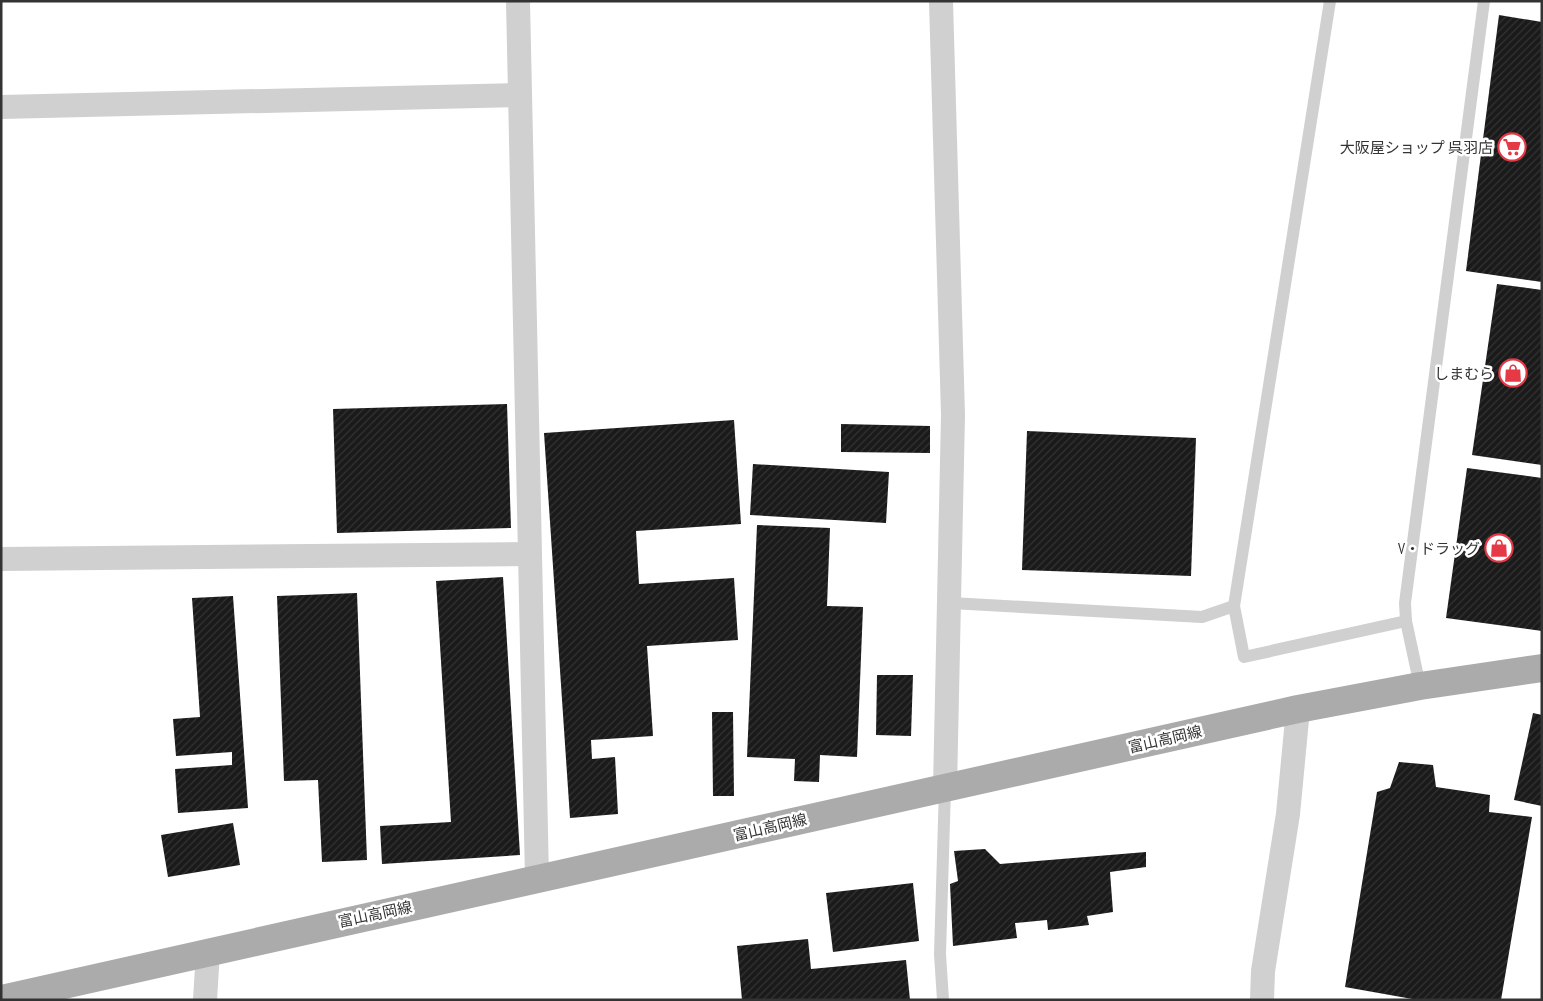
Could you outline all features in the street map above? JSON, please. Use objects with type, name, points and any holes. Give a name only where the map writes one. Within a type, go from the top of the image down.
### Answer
[{"type":"main road","name":"富山高岡線","points":[[1,999],[208,951],[1298,709],[1420,686],[1542,668]]},
{"type":"street","points":[[518,1],[537,878]]},
{"type":"street","points":[[941,1],[953,415],[951,604],[946,788]]},
{"type":"street","points":[[1,107],[520,96]]},
{"type":"street","points":[[1,559],[530,554]]},
{"type":"street","points":[[1262,1000],[1263,971],[1288,814],[1298,709]]},
{"type":"street","points":[[205,1000],[208,951]]},
{"type":"lane","points":[[1330,1],[1234,606],[1244,656],[1406,621]]},
{"type":"lane","points":[[1420,686],[1406,621],[1405,603],[1484,1]]},
{"type":"lane","points":[[951,604],[1202,617],[1234,606]]},
{"type":"lane","points":[[944,1000],[940,954],[946,788]]},
{"type":"building","name":"大阪屋ショップ 呉羽店","points":[[1499,15],[1542,22],[1542,282],[1466,271]]},
{"type":"building","name":"しまむら","points":[[1497,284],[1542,290],[1542,465],[1472,455]]},
{"type":"building","points":[[507,404],[511,528],[337,533],[333,409]]},
{"type":"building","points":[[734,420],[741,524],[636,531],[639,584],[734,578],[738,640],[647,646],[653,736],[591,740],[592,759],[615,757],[618,814],[570,818],[544,433]]},
{"type":"building","points":[[841,424],[930,426],[930,453],[841,452]]},
{"type":"building","points":[[1027,431],[1196,438],[1191,576],[1022,570]]},
{"type":"building","points":[[753,464],[889,472],[886,523],[750,515]]},
{"type":"building","name":"V・ドラッグ","points":[[1467,468],[1542,478],[1542,631],[1446,618]]},
{"type":"building","points":[[757,525],[830,528],[827,606],[863,607],[857,757],[820,755],[819,782],[794,781],[795,759],[747,757]]},
{"type":"building","points":[[503,577],[520,855],[382,864],[380,826],[451,822],[436,581]]},
{"type":"building","points":[[357,593],[367,860],[322,862],[318,780],[284,781],[277,596]]},
{"type":"building","points":[[233,596],[248,808],[178,813],[175,769],[232,765],[232,752],[176,756],[173,719],[200,717],[192,598]]},
{"type":"building","points":[[877,675],[913,675],[911,736],[876,735]]},
{"type":"building","points":[[712,712],[733,712],[734,796],[713,796]]},
{"type":"building","points":[[1533,713],[1542,715],[1542,806],[1514,800]]},
{"type":"building","points":[[1399,762],[1433,765],[1436,787],[1490,795],[1489,812],[1532,817],[1501,1000],[1418,1000],[1345,987],[1377,792],[1390,788]]},
{"type":"building","points":[[233,823],[240,865],[168,877],[161,835]]},
{"type":"building","points":[[985,849],[1000,864],[1146,852],[1146,867],[1110,872],[1113,912],[1087,916],[1089,925],[1048,930],[1047,920],[1015,923],[1017,938],[953,946],[950,884],[958,881],[954,851]]},
{"type":"building","points":[[913,883],[919,941],[833,952],[826,893]]},
{"type":"building","points":[[808,939],[811,969],[906,960],[910,1000],[742,1000],[737,946]]},
{"type":"place","name":"大阪屋ショップ 呉羽店","points":[[1512,147]]},
{"type":"place","name":"しまむら","points":[[1513,373]]},
{"type":"place","name":"V・ドラッグ","points":[[1499,548]]}]
